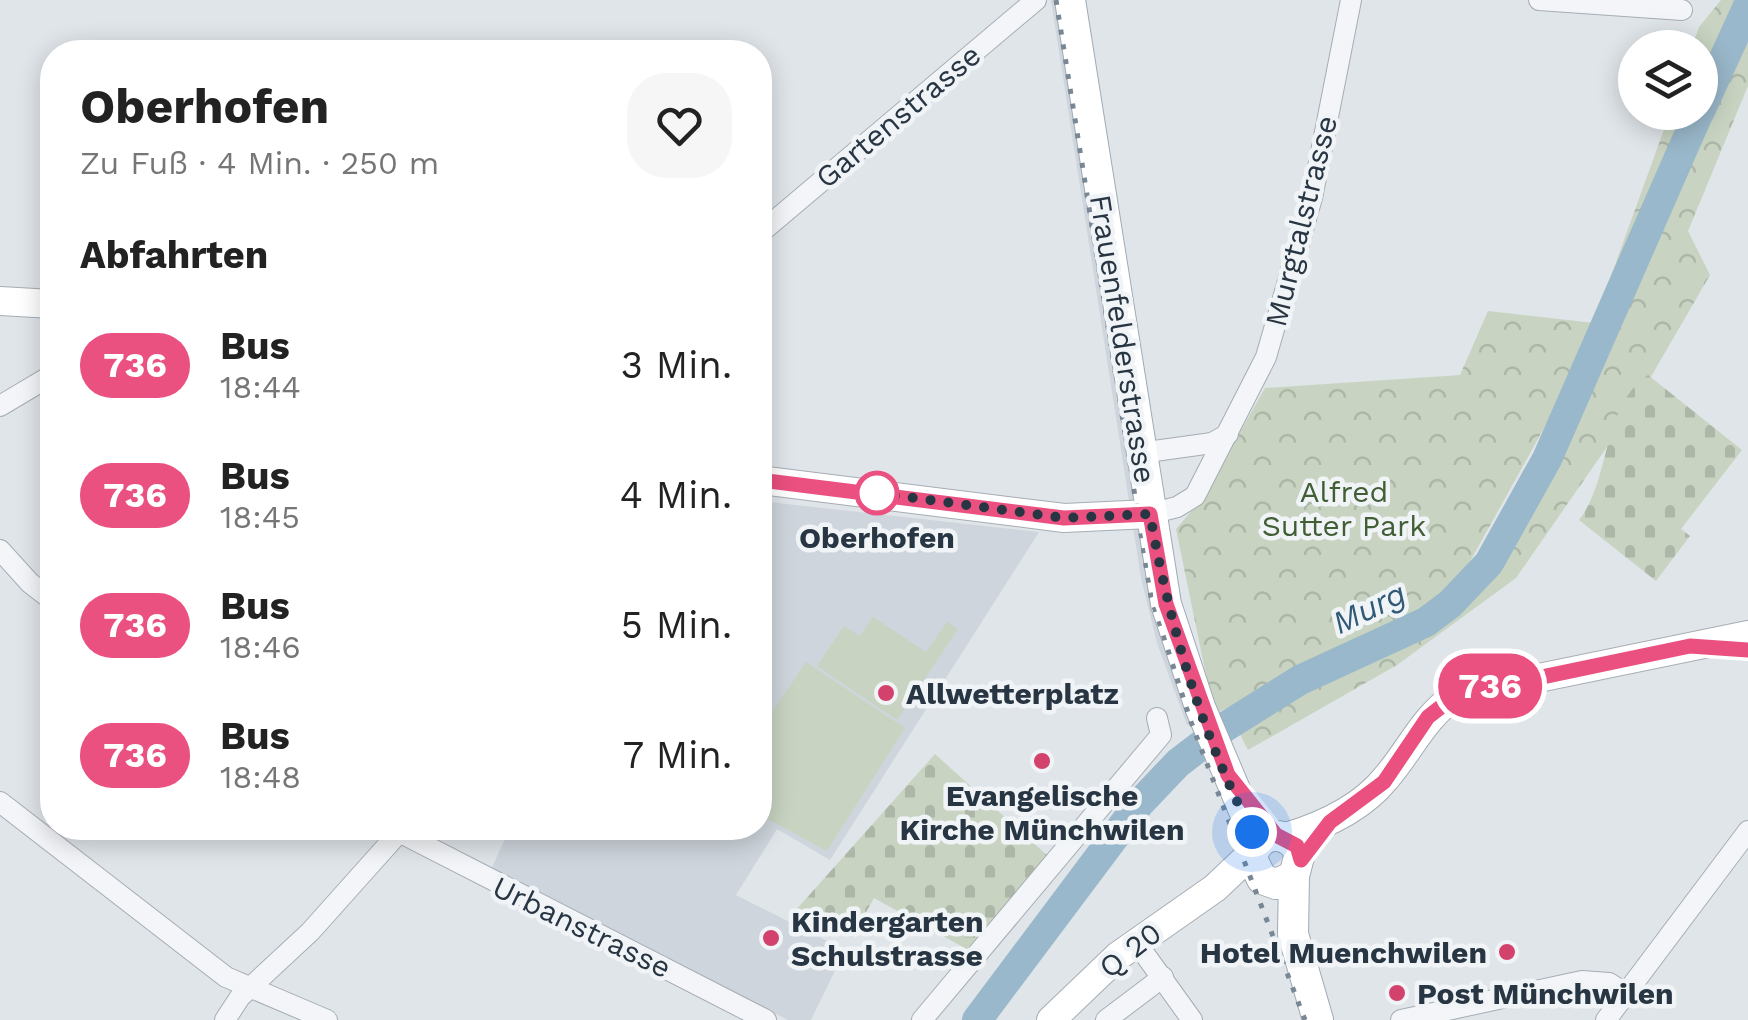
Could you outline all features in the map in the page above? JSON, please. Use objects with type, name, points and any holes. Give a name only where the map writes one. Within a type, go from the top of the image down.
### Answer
[{"type":"main road","name":"Frauenfelderstrasse","points":[[1070,0],[1166,604],[1200,707],[1227,772],[1275,858],[1318,1020]]},
{"type":"main road","points":[[0,302],[40,304]]},
{"type":"main road","points":[[772,482],[1064,518],[1150,514]]},
{"type":"main road","points":[[1690,646],[1748,636]]},
{"type":"main road","points":[[1690,646],[1748,650]]},
{"type":"main road","name":"Q 20","points":[[1050,1020],[1136,942],[1215,888],[1275,858],[1384,782],[1428,717],[1456,695],[1690,646]]},
{"type":"street","name":"Gartenstrasse","points":[[772,222],[1036,0]]},
{"type":"street","name":"Murgtalstrasse","points":[[1150,514],[1176,507],[1194,496],[1266,357],[1303,234],[1350,0]]},
{"type":"street","points":[[1538,0],[1682,10]]},
{"type":"street","points":[[0,406],[40,381]]},
{"type":"street","points":[[1140,453],[1212,442],[1228,434]]},
{"type":"street","points":[[0,550],[40,591]]},
{"type":"street","points":[[922,1020],[1161,735],[1156,718]]},
{"type":"street","points":[[0,802],[40,833]]},
{"type":"street","points":[[1606,1020],[1748,831]]},
{"type":"street","points":[[49,840],[226,977],[327,1020]]},
{"type":"street","points":[[225,1020],[392,840]]},
{"type":"street","name":"Urbanstrasse","points":[[420,840],[766,1020]]},
{"type":"street","points":[[1136,942],[1192,1020]]},
{"type":"street","points":[[1106,1020],[1163,977]]},
{"type":"street","points":[[1401,1020],[1582,981],[1609,983],[1626,994]]},
{"type":"shaded area","points":[[1051,0],[1062,0],[1196,721],[1187,725],[1157,643],[1141,578]]},
{"type":"shaded area","points":[[772,502],[1039,532],[830,860],[777,829],[772,837]]},
{"type":"shaded area","points":[[505,840],[770,840],[736,895],[845,950],[811,1020],[788,1020],[490,872]]},
{"type":"green space","name":"Alfred Sutter Park","points":[[1721,0],[1748,0],[1748,86],[1688,231],[1710,275],[1627,418],[1516,578],[1397,665],[1248,750],[1229,713],[1454,595],[1538,459],[1569,383],[1452,594],[1219,712],[1207,680],[1176,529],[1202,499],[1265,388],[1460,375],[1488,311],[1594,323],[1664,130],[1718,130],[1718,30],[1698,30]]},
{"type":"green space","points":[[1648,375],[1742,450],[1681,529],[1690,536],[1656,581],[1579,520],[1597,485],[1622,405]]},
{"type":"green space","name":"Allwetterplatz","points":[[873,617],[926,652],[947,622],[958,629],[897,720],[817,666],[844,626],[860,636]]},
{"type":"green space","points":[[806,662],[905,728],[827,851],[772,821],[772,712]]},
{"type":"green space","points":[[935,754],[1049,857],[972,952],[874,898],[852,937],[796,910]]},
{"type":"waterway","name":"Murg","points":[[1718,72],[1748,6]]},
{"type":"waterway","name":"Murg","points":[[977,1020],[1139,804],[1178,763],[1225,727],[1300,680],[1426,622],[1450,604],[1489,563],[1547,459],[1691,130]]},
{"type":"railway","points":[[1056,0],[1151,597],[1191,722],[1305,1020]]},
{"type":"bus line","name":"736","points":[[772,481],[1064,518],[1150,514],[1166,604],[1200,707],[1228,775],[1276,835],[1292,840],[1301,860],[1330,822],[1384,782],[1428,717],[1456,695],[1690,646],[1748,650]]},
{"type":"place","name":"Oberhofen","points":[[877,493]]},
{"type":"place","name":"Allwetterplatz","points":[[886,693]]},
{"type":"place","name":"Evangelische Kirche Münchwilen","points":[[1042,761]]},
{"type":"place","name":"Kindergarten Schulstrasse","points":[[771,938]]},
{"type":"place","name":"Hotel Muenchwilen","points":[[1507,952]]},
{"type":"place","name":"Post Münchwilen","points":[[1397,993]]},
{"type":"route","points":[[877,493],[1064,518],[1150,514],[1166,604],[1200,707],[1252,832]]}]
